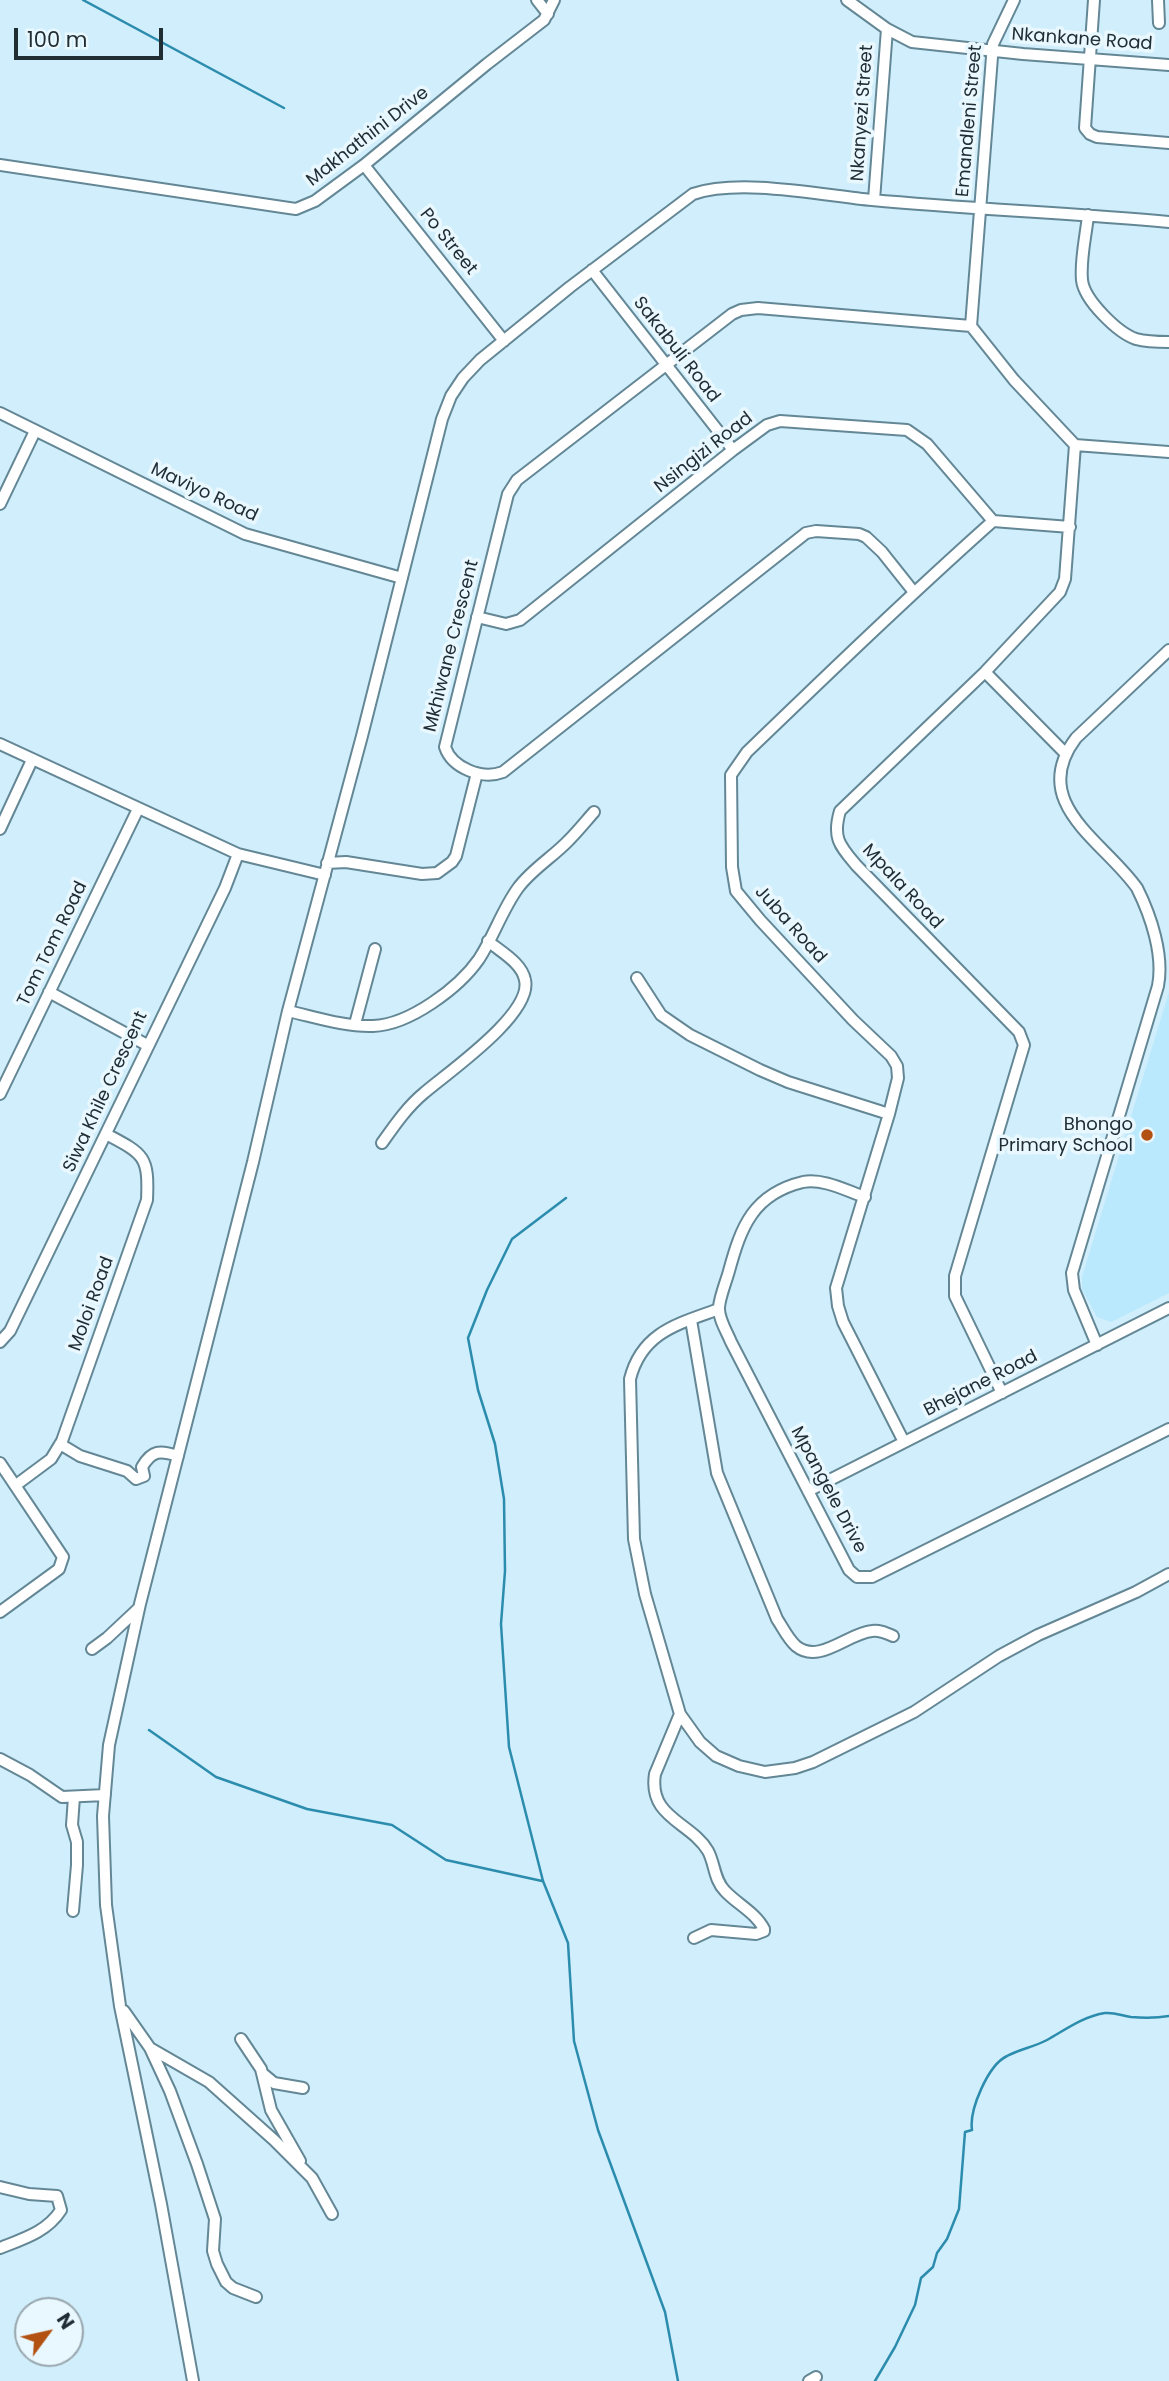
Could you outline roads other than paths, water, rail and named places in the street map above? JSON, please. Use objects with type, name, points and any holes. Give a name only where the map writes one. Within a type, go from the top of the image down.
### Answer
[{"type":"street","points":[[537,0],[548,14]]},
{"type":"street","name":"Makhathini Drive","points":[[0,165],[296,209],[315,201],[363,165],[544,20],[554,0]]},
{"type":"street","name":"Nkankane Road","points":[[847,0],[887,29],[912,42],[1169,65]]},
{"type":"street","name":"Emandleni Street","points":[[971,326],[992,51],[1014,0]]},
{"type":"street","points":[[1094,0],[1085,128],[1097,137],[1169,143]]},
{"type":"street","points":[[1158,0],[1159,23]]},
{"type":"street","name":"Nkanyezi Street","points":[[874,200],[887,29]]},
{"type":"street","name":"Po Street","points":[[363,165],[504,341]]},
{"type":"street","points":[[193,2381],[161,2204],[120,2006],[106,1905],[103,1816],[109,1745],[139,1608],[253,1162],[288,1011],[428,470],[451,396],[472,369],[504,341],[693,194],[706,190],[735,187],[1169,222]]},
{"type":"street","points":[[1088,215],[1082,278],[1088,297],[1128,336],[1146,341],[1169,342]]},
{"type":"street","name":"Sakabuli Road","points":[[592,270],[733,450]]},
{"type":"street","name":"Mkhiwane Crescent","points":[[477,772],[452,761],[445,747],[508,494],[514,485],[732,314],[750,308],[971,326]]},
{"type":"street","points":[[971,326],[1014,380],[1075,445],[1169,452]]},
{"type":"street","name":"Maviyo Road","points":[[0,413],[246,534],[402,578]]},
{"type":"street","name":"Nsingizi Road","points":[[477,617],[506,624],[520,620],[733,450],[767,425],[780,421],[907,430],[914,433],[927,444],[993,522]]},
{"type":"street","points":[[0,504],[35,431]]},
{"type":"street","name":"Mpala Road","points":[[1002,1393],[953,1289],[1024,1045],[1023,1038],[856,865],[839,845],[836,832],[840,811],[985,672],[1060,592],[1065,579],[1075,445]]},
{"type":"street","points":[[993,522],[1070,527]]},
{"type":"street","name":"Juba Road","points":[[904,1442],[846,1328],[838,1306],[836,1288],[898,1078],[897,1066],[891,1056],[853,1020],[736,891],[732,867],[731,775],[747,752],[913,591],[993,522]]},
{"type":"street","points":[[0,744],[238,854],[326,869],[346,862],[422,874],[438,873],[456,856],[477,772],[498,774],[514,765],[806,533],[816,531],[859,534],[866,537],[882,551],[913,591]]},
{"type":"street","points":[[1097,1345],[1074,1290],[1072,1273],[1158,986],[1160,963],[1137,888],[1068,813],[1061,794],[1060,773],[1065,753],[1076,738],[1169,650]]},
{"type":"street","points":[[985,672],[1065,753]]},
{"type":"street","points":[[0,829],[32,760]]},
{"type":"street","name":"Tom Tom Road","points":[[0,1094],[138,809]]},
{"type":"street","points":[[288,1011],[328,1021],[373,1027],[434,1003],[470,970],[519,887],[569,840],[594,812]]},
{"type":"street","name":"Siwa Khile Crescent","points":[[0,1342],[10,1331],[106,1135],[147,1045],[225,888],[238,854]]},
{"type":"street","points":[[382,1143],[422,1095],[491,1037],[523,998],[526,987],[522,971],[488,942]]},
{"type":"street","points":[[355,1024],[375,949]]},
{"type":"street","points":[[637,978],[661,1015],[690,1035],[779,1078],[888,1114]]},
{"type":"street","points":[[49,992],[147,1045]]},
{"type":"street","name":"Moloi Road","points":[[16,1485],[43,1467],[60,1444],[147,1200],[148,1177],[141,1157],[136,1150],[106,1135]]},
{"type":"street","points":[[865,1197],[815,1182],[804,1182],[774,1195],[754,1210],[746,1220],[719,1309],[671,1327],[644,1347],[635,1360],[630,1379],[634,1539],[645,1594],[680,1714],[700,1742],[716,1756],[739,1766],[765,1772],[795,1768],[892,1724],[999,1656],[1038,1635],[1136,1592],[1169,1574]]},
{"type":"street","name":"Bhejane Road","points":[[808,1490],[1169,1308]]},
{"type":"street","name":"Mpangele Drive","points":[[719,1309],[731,1342],[849,1570],[857,1577],[872,1577],[1169,1429]]},
{"type":"street","points":[[691,1320],[717,1474],[777,1619],[789,1639],[797,1647],[810,1652],[828,1649],[870,1631],[880,1631],[893,1636]]},
{"type":"street","points":[[60,1444],[91,1460],[127,1471],[136,1479],[144,1476],[142,1467],[149,1457],[163,1451],[178,1456]]},
{"type":"street","points":[[0,1463],[4,1477],[16,1485],[61,1550],[63,1563],[59,1569],[0,1612]]},
{"type":"street","points":[[92,1649],[139,1608]]},
{"type":"street","points":[[680,1714],[655,1774],[654,1783],[659,1802],[672,1819],[707,1850],[721,1887],[764,1928],[756,1934],[711,1930],[694,1938]]},
{"type":"street","points":[[0,1759],[62,1797],[104,1795]]},
{"type":"street","points":[[72,1911],[77,1865],[72,1825],[74,1797]]},
{"type":"street","points":[[120,2006],[150,2048],[170,2091],[215,2219],[213,2251],[217,2264],[226,2282],[233,2288],[257,2297]]},
{"type":"street","points":[[241,2039],[253,2054],[262,2073],[271,2110],[302,2167]]},
{"type":"street","points":[[150,2048],[209,2082],[302,2167],[316,2184],[332,2214]]},
{"type":"street","points":[[262,2073],[274,2083],[303,2088]]},
{"type":"street","points":[[0,2187],[29,2194],[57,2196],[61,2210],[52,2223],[29,2237],[0,2248]]},
{"type":"waterway","points":[[83,0],[284,108]]},
{"type":"waterway","points":[[566,1198],[512,1239],[487,1290],[468,1338],[478,1390],[495,1444],[504,1499],[505,1571],[501,1624],[509,1747],[543,1881],[568,1943],[574,2041],[598,2130],[665,2312],[678,2381]]},
{"type":"waterway","points":[[149,1730],[216,1777],[307,1809],[392,1825],[446,1860],[542,1881]]},
{"type":"waterway","points":[[875,2381],[915,2305],[921,2278],[933,2267],[959,2209],[965,2132],[972,2130],[977,2100],[993,2069],[1007,2056],[1042,2042],[1090,2017],[1109,2013],[1146,2018],[1169,2016]]},
{"type":"place","name":"Bhongo Primary School","points":[[1147,1135]]}]
